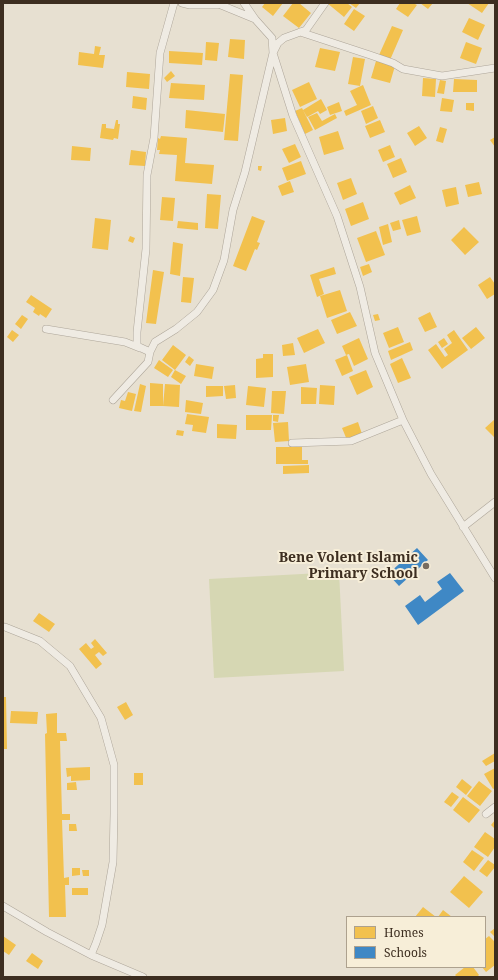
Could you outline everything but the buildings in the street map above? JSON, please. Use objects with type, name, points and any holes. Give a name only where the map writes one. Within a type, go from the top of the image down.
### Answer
[{"type":"street","points":[[150,352],[137,346],[146,249],[148,175],[154,138],[160,53],[174,3]]},
{"type":"street","points":[[182,3],[190,5],[217,4],[255,19]]},
{"type":"street","points":[[244,3],[255,19],[272,38],[273,53],[292,116],[337,216],[360,287],[375,353],[403,420],[430,474],[495,578]]},
{"type":"street","points":[[113,400],[148,362],[150,352],[155,342],[176,329],[197,312],[213,290],[224,260],[233,210],[246,172],[273,53],[278,43],[284,38],[306,30],[325,3]]},
{"type":"street","points":[[300,32],[393,63],[403,69],[442,76],[495,68]]},
{"type":"street","points":[[46,329],[125,342],[150,352]]},
{"type":"street","points":[[292,443],[351,441],[403,420]]},
{"type":"street","points":[[463,527],[495,502]]},
{"type":"street","points":[[5,627],[40,641],[70,666],[101,718],[114,765],[113,862],[102,925],[90,955]]},
{"type":"street","points":[[486,814],[495,807]]},
{"type":"street","points":[[3,906],[90,955],[143,977]]},
{"type":"green space","points":[[339,572],[344,671],[214,678],[209,579]]},
{"type":"place","name":"Bene Volent Islamic Primary School","points":[[426,566]]}]
